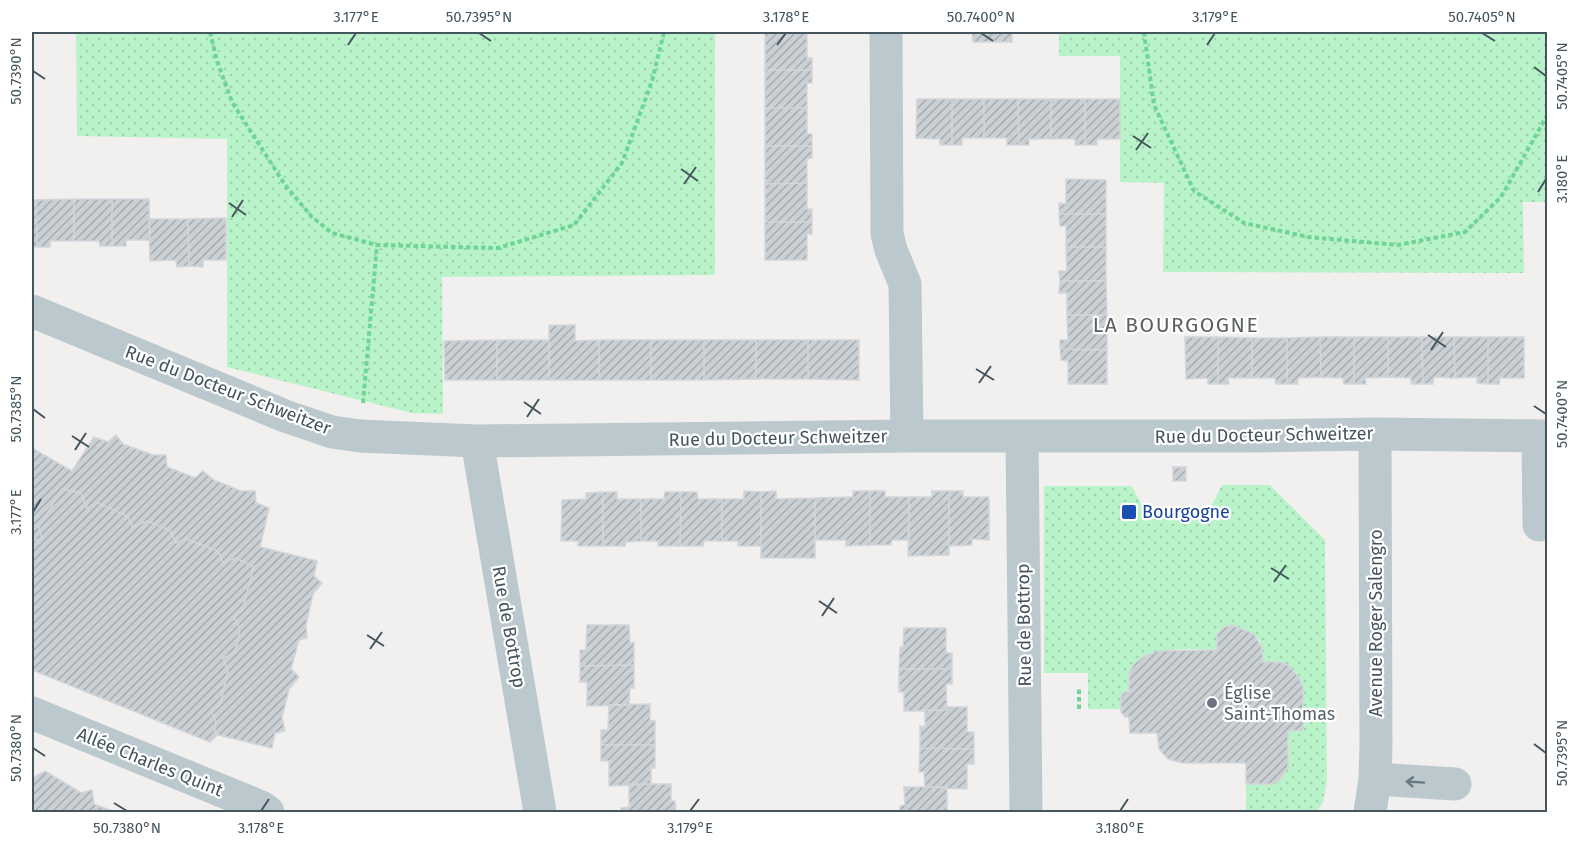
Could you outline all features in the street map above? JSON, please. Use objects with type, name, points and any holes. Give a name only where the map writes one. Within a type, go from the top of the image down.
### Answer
[{"type":"street","points":[[886,32],[887,234],[905,284],[907,436]]},
{"type":"street","name":"Rue du Docteur Schweitzer","points":[[33,314],[285,416],[332,432],[360,436],[477,441],[907,436],[1022,438],[1375,434],[1543,436]]},
{"type":"street","name":"Avenue Roger Salengro","points":[[1370,813],[1375,779],[1375,434]]},
{"type":"street","points":[[1539,525],[1543,436]]},
{"type":"street","name":"Rue de Bottrop","points":[[1022,438],[1026,813]]},
{"type":"street","name":"Rue de Bottrop","points":[[477,441],[540,813]]},
{"type":"street","name":"Allée Charles Quint","points":[[32,713],[261,807],[268,813]]},
{"type":"street","points":[[1375,779],[1455,784]]},
{"type":"path","points":[[210,32],[217,61],[232,102],[285,185],[312,217],[332,233],[377,245],[498,248],[574,225],[622,163],[652,81],[664,32]]},
{"type":"path","points":[[1144,32],[1154,105],[1194,191],[1244,223],[1308,237],[1398,245],[1464,232],[1501,197],[1548,114]]},
{"type":"path","points":[[360,436],[377,245]]},
{"type":"path","points":[[1079,688],[1079,709]]},
{"type":"green space","points":[[76,32],[715,32],[715,275],[442,277],[443,414],[412,413],[227,367],[227,139],[77,136]]},
{"type":"green space","points":[[1059,32],[1547,32],[1547,202],[1523,202],[1524,273],[1163,272],[1164,183],[1120,182],[1120,56],[1059,56]]},
{"type":"green space","points":[[1222,485],[1270,485],[1325,540],[1327,781],[1323,802],[1317,812],[1246,812],[1246,784],[1278,782],[1283,777],[1288,763],[1288,731],[1303,730],[1288,665],[1279,662],[1263,662],[1261,643],[1252,633],[1229,626],[1219,633],[1217,650],[1168,650],[1144,656],[1130,672],[1129,691],[1121,700],[1121,709],[1088,709],[1088,673],[1044,673],[1044,486],[1132,486],[1144,510],[1209,511]]},
{"type":"building","points":[[765,32],[807,32],[807,58],[812,58],[812,70],[765,70]]},
{"type":"building","points":[[972,32],[1012,32],[1012,42],[973,42]]},
{"type":"building","points":[[765,70],[812,70],[812,83],[807,83],[807,108],[765,108]]},
{"type":"building","points":[[917,99],[952,99],[952,145],[940,145],[940,139],[916,138]]},
{"type":"building","points":[[952,99],[984,99],[984,138],[962,138],[962,145],[952,145]]},
{"type":"building","points":[[984,99],[1018,99],[1019,145],[1007,145],[1007,138],[984,138]]},
{"type":"building","points":[[1018,99],[1051,99],[1051,139],[1029,139],[1029,145],[1019,145]]},
{"type":"building","points":[[1051,99],[1085,99],[1085,145],[1075,145],[1075,139],[1051,139]]},
{"type":"building","points":[[1085,99],[1120,99],[1120,139],[1097,139],[1097,145],[1085,145]]},
{"type":"building","points":[[765,108],[807,108],[807,134],[812,134],[812,146],[765,146]]},
{"type":"building","points":[[765,146],[812,146],[812,158],[807,159],[807,183],[765,184]]},
{"type":"building","points":[[1066,179],[1106,180],[1106,214],[1059,214],[1059,203],[1066,204]]},
{"type":"building","points":[[807,183],[807,209],[812,209],[812,222],[765,222],[765,184]]},
{"type":"building","points":[[74,199],[112,199],[112,246],[100,246],[99,241],[74,241]]},
{"type":"building","points":[[74,199],[74,241],[50,241],[50,247],[37,247],[36,200]]},
{"type":"building","points":[[112,199],[149,199],[150,240],[126,240],[126,246],[112,246]]},
{"type":"building","points":[[32,200],[36,200],[37,247],[32,247]]},
{"type":"building","points":[[1059,214],[1106,214],[1106,247],[1066,247],[1066,226],[1060,226]]},
{"type":"building","points":[[226,218],[226,260],[203,260],[203,267],[189,266],[188,219]]},
{"type":"building","points":[[149,219],[188,219],[189,266],[177,267],[176,260],[150,261]]},
{"type":"building","points":[[765,222],[812,222],[812,234],[807,234],[807,260],[765,260]]},
{"type":"building","points":[[1066,247],[1106,247],[1106,281],[1060,281],[1059,271],[1067,271]]},
{"type":"building","points":[[1060,281],[1106,281],[1107,315],[1067,315],[1067,293],[1059,293]]},
{"type":"building","points":[[1067,315],[1107,315],[1107,350],[1060,349],[1060,340],[1068,340]]},
{"type":"building","points":[[549,325],[575,325],[575,341],[599,340],[599,380],[549,380]]},
{"type":"building","points":[[1185,337],[1218,337],[1218,384],[1208,384],[1208,378],[1186,379]]},
{"type":"building","points":[[1218,337],[1252,338],[1252,378],[1228,378],[1229,384],[1218,384]]},
{"type":"building","points":[[1320,337],[1354,337],[1354,384],[1344,384],[1343,378],[1321,377]]},
{"type":"building","points":[[1320,337],[1321,377],[1298,378],[1298,384],[1287,384],[1287,338]]},
{"type":"building","points":[[1354,337],[1388,337],[1388,377],[1365,378],[1366,384],[1354,384]]},
{"type":"building","points":[[1388,337],[1422,337],[1423,384],[1411,384],[1411,378],[1388,377]]},
{"type":"building","points":[[1422,337],[1454,337],[1455,378],[1434,377],[1433,384],[1423,384]]},
{"type":"building","points":[[1454,337],[1488,337],[1488,384],[1477,383],[1477,377],[1455,378]]},
{"type":"building","points":[[1488,337],[1524,337],[1524,378],[1500,378],[1499,384],[1488,384]]},
{"type":"building","points":[[1252,338],[1287,338],[1287,384],[1276,384],[1275,378],[1252,378]]},
{"type":"building","points":[[497,340],[497,380],[445,380],[444,341]]},
{"type":"building","points":[[497,340],[549,340],[549,380],[497,380]]},
{"type":"building","points":[[599,340],[651,340],[651,380],[599,380]]},
{"type":"building","points":[[651,340],[704,340],[704,380],[651,380]]},
{"type":"building","points":[[704,340],[756,340],[756,379],[704,380]]},
{"type":"building","points":[[756,340],[808,340],[808,379],[756,379]]},
{"type":"building","points":[[808,340],[859,340],[859,380],[808,379]]},
{"type":"building","points":[[1060,349],[1107,350],[1107,384],[1068,384],[1068,361],[1061,360]]},
{"type":"building","points":[[116,435],[123,444],[153,455],[166,455],[167,467],[195,478],[203,471],[214,480],[241,491],[255,491],[256,503],[269,508],[260,547],[317,561],[314,576],[322,583],[313,594],[306,625],[307,638],[299,640],[291,669],[299,677],[289,689],[282,718],[285,731],[275,733],[272,748],[214,734],[216,721],[211,711],[220,705],[228,670],[223,658],[235,652],[240,629],[234,617],[242,611],[254,567],[236,558],[223,563],[218,551],[186,539],[176,543],[170,530],[147,521],[133,527],[127,516],[98,503],[87,508],[81,493],[62,489],[39,527],[42,539],[32,541],[32,448],[72,471],[94,437],[108,442]]},
{"type":"building","points":[[1173,467],[1186,467],[1186,481],[1173,481]]},
{"type":"building","points":[[62,489],[81,493],[87,508],[98,503],[127,516],[133,527],[147,521],[170,530],[176,543],[186,539],[218,551],[223,563],[236,558],[254,567],[242,611],[234,617],[240,629],[235,652],[223,658],[228,670],[220,705],[211,711],[216,721],[214,734],[217,735],[210,742],[32,670],[32,541],[42,539],[39,527]]},
{"type":"building","points":[[744,491],[761,492],[761,546],[738,546],[738,541],[722,541],[722,499],[744,499]]},
{"type":"building","points":[[776,491],[776,499],[815,498],[815,558],[761,558],[761,492]]},
{"type":"building","points":[[853,491],[870,491],[870,545],[846,546],[846,540],[815,540],[815,498],[853,497]]},
{"type":"building","points":[[870,491],[885,491],[885,497],[909,497],[909,540],[892,540],[891,545],[870,545]]},
{"type":"building","points":[[932,491],[949,491],[949,555],[908,556],[909,497],[932,497]]},
{"type":"building","points":[[949,491],[963,491],[963,497],[989,497],[989,540],[972,539],[972,545],[949,546]]},
{"type":"building","points":[[603,492],[617,492],[617,499],[641,499],[641,541],[626,542],[625,546],[603,546]]},
{"type":"building","points":[[603,492],[603,546],[578,546],[578,541],[561,541],[562,500],[586,499],[586,493]]},
{"type":"building","points":[[665,492],[681,492],[680,546],[658,546],[658,541],[641,541],[641,499],[664,499]]},
{"type":"building","points":[[681,492],[697,492],[698,499],[722,499],[722,541],[704,541],[703,546],[680,546]]},
{"type":"building","points":[[587,625],[629,625],[630,643],[634,642],[634,665],[580,666],[580,650],[586,650]]},
{"type":"building","name":"Église Saint-Thomas","points":[[1232,625],[1254,634],[1262,648],[1263,662],[1279,662],[1288,665],[1298,676],[1303,687],[1303,730],[1288,731],[1288,768],[1279,781],[1272,784],[1246,784],[1246,763],[1183,763],[1168,759],[1159,749],[1157,733],[1130,733],[1129,717],[1125,717],[1121,712],[1121,697],[1123,693],[1129,691],[1129,673],[1134,664],[1157,651],[1217,650],[1217,635],[1224,627]]},
{"type":"building","points":[[904,628],[946,628],[946,653],[952,653],[952,669],[899,669]]},
{"type":"building","points":[[634,665],[634,688],[630,688],[629,705],[587,706],[587,682],[580,682],[580,666]]},
{"type":"building","points":[[899,669],[952,669],[952,684],[946,684],[947,710],[904,711],[904,692],[899,692]]},
{"type":"building","points":[[650,704],[650,721],[655,721],[655,745],[601,745],[601,730],[608,730],[609,705]]},
{"type":"building","points":[[946,707],[967,707],[967,732],[974,732],[974,749],[920,748],[920,726],[925,727],[925,710],[947,710]]},
{"type":"building","points":[[601,745],[655,745],[655,768],[651,768],[651,784],[609,786],[609,761],[601,761]]},
{"type":"building","points":[[920,748],[974,749],[974,764],[967,764],[967,789],[925,787],[924,772],[919,772]]},
{"type":"building","points":[[45,771],[81,793],[92,790],[94,804],[115,812],[32,812],[32,778]]},
{"type":"building","points":[[629,784],[671,784],[671,801],[675,801],[676,812],[621,812],[621,808],[629,807]]},
{"type":"building","points":[[904,787],[947,787],[947,812],[900,812],[900,806],[905,805]]},
{"type":"place","name":"Bourgogne","points":[[1129,512]]},
{"type":"place","name":"Église Saint-Thomas","points":[[1212,703]]},
{"type":"district","name":"LA BOURGOGNE","points":[[1176,325]]}]
